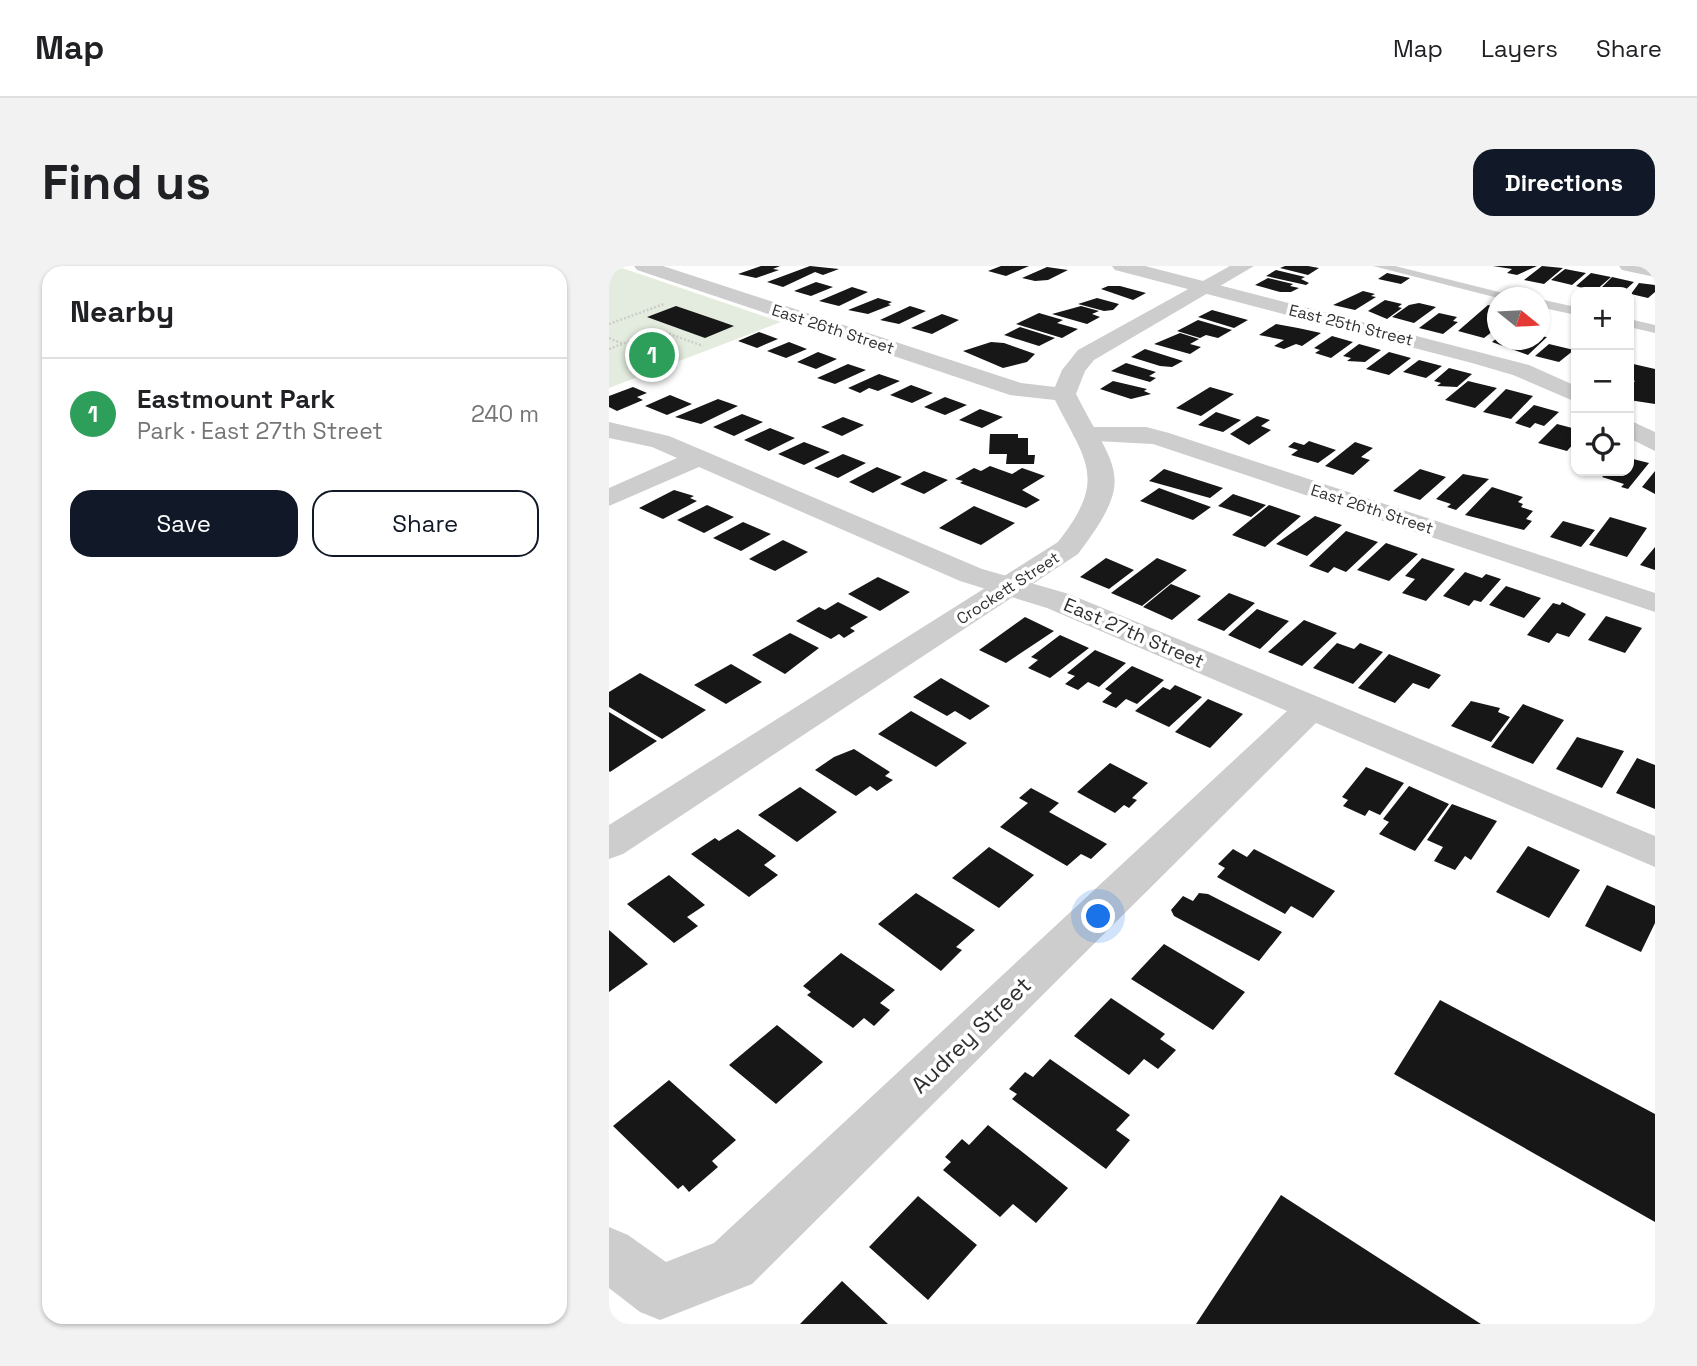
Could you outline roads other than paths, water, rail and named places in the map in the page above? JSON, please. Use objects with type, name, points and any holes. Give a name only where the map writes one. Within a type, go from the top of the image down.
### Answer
[{"type":"street","name":"East 26th Street","points":[[644,266],[1018,390],[1064,394]]},
{"type":"street","name":"East 25th Street","points":[[1122,266],[1502,364],[1571,393]]},
{"type":"street","points":[[1064,394],[1069,380],[1086,355],[1244,266]]},
{"type":"street","points":[[1629,266],[1655,271]]},
{"type":"street","name":"Crockett Street","points":[[609,844],[1068,548],[1099,507],[1104,475],[1064,394]]},
{"type":"street","name":"East 27th Street","points":[[609,430],[660,441],[971,575],[1058,601],[1655,852]]},
{"type":"street","points":[[1634,431],[1655,443]]},
{"type":"street","name":"East 26th Street","points":[[1086,435],[1146,435],[1160,438],[1655,603]]},
{"type":"street","points":[[609,498],[698,458]]},
{"type":"street","name":"Audrey Street","points":[[609,1254],[660,1292],[733,1264],[1312,707]]},
{"type":"lane","points":[[1379,266],[1487,291]]},
{"type":"lane","points":[[1550,305],[1571,310]]},
{"type":"lane","points":[[1634,324],[1655,329]]},
{"type":"place","name":"Eastmount Park","points":[[652,355]]}]
